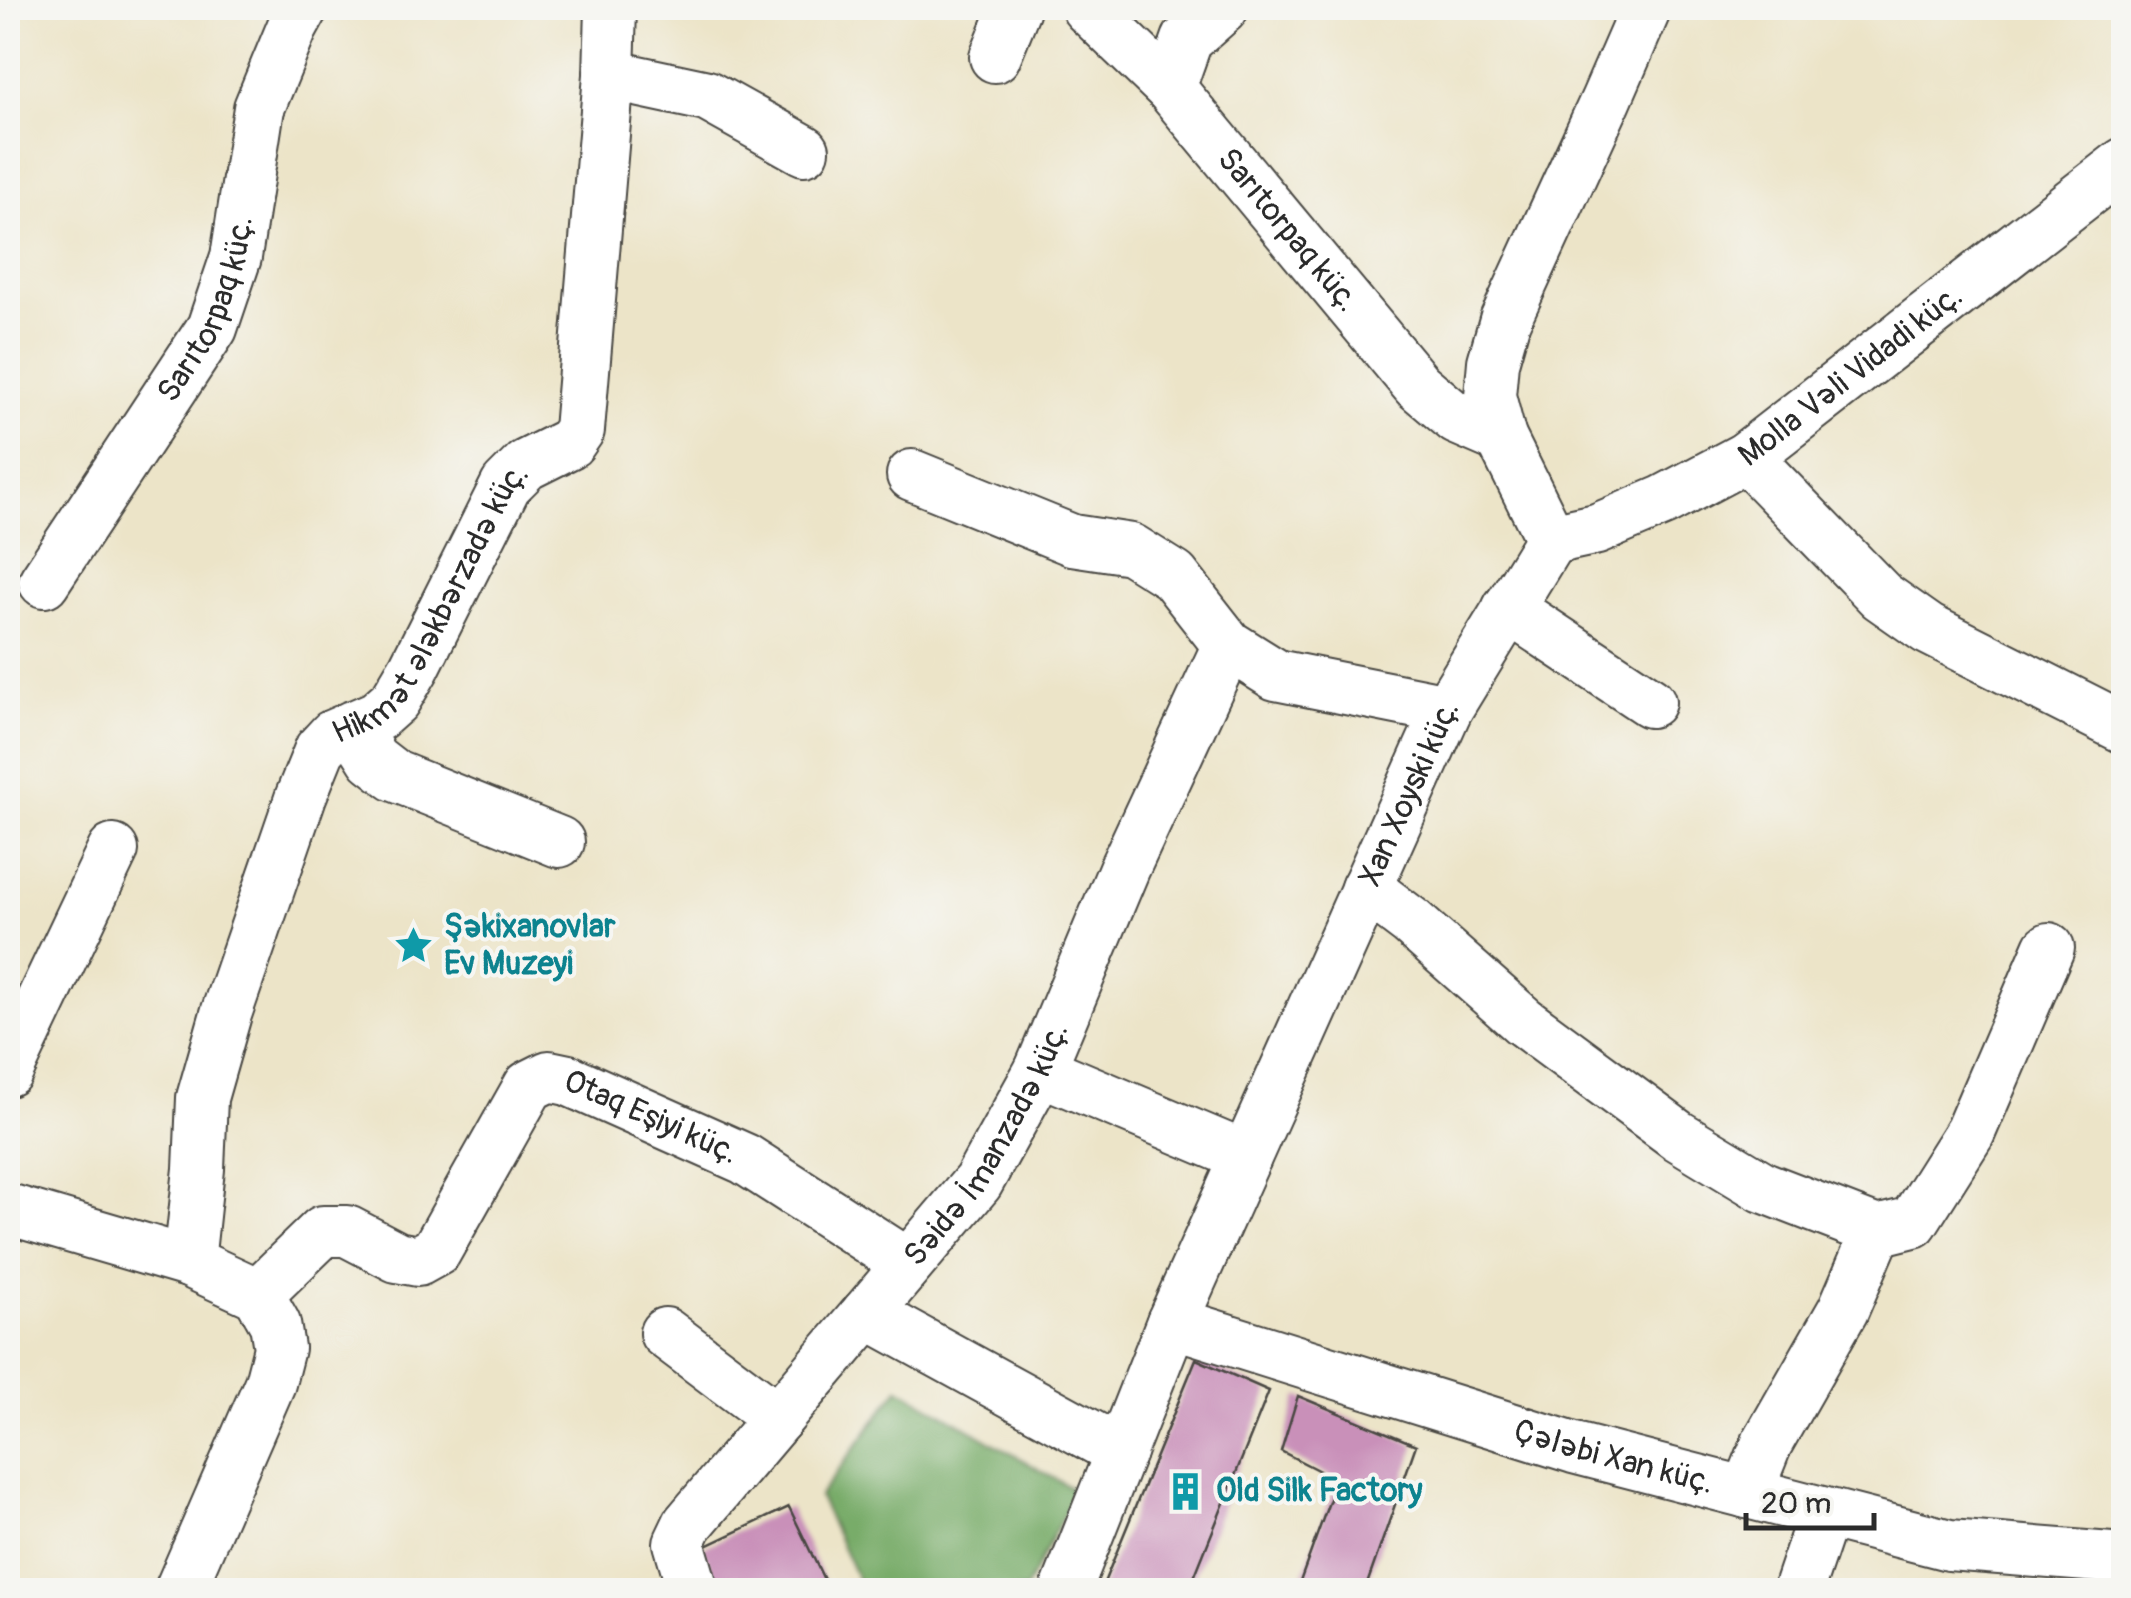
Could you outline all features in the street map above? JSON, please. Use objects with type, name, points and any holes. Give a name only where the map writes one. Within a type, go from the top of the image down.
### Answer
[{"type":"street","name":"Sarıtorpaq küç.","points":[[44,582],[212,328],[236,256],[259,108],[303,8]]},
{"type":"street","name":"Hikmət Ələkbərzadə küç.","points":[[189,1262],[202,1098],[226,1014],[320,749],[333,735],[377,716],[395,700],[506,484],[526,464],[570,443],[579,430],[610,75],[611,8]]},
{"type":"street","points":[[994,57],[1015,8]]},
{"type":"street","name":"Sarıtorpaq küç.","points":[[1087,8],[1170,88],[1417,385],[1457,419],[1501,438]]},
{"type":"street","points":[[1170,88],[1187,40],[1223,8]]},
{"type":"street","points":[[1551,539],[1501,438],[1490,396],[1493,362],[1505,320],[1646,8]]},
{"type":"street","points":[[610,75],[707,96],[804,150]]},
{"type":"street","name":"Molla Vəli Vidadi küç.","points":[[1551,539],[1597,529],[1663,501],[1746,457],[2124,163]]},
{"type":"street","points":[[1746,457],[1897,607],[1928,629],[2124,728]]},
{"type":"street","points":[[912,475],[1072,540],[1131,549],[1174,576],[1228,645],[1276,675],[1447,709]]},
{"type":"street","name":"Xan Xoyski küç.","points":[[1066,1590],[1172,1322],[1447,709],[1551,539]]},
{"type":"street","points":[[1508,608],[1650,702]]},
{"type":"street","name":"Səidə İmanzadə küç.","points":[[693,1590],[679,1544],[688,1524],[978,1182],[1040,1070],[1124,869],[1228,645]]},
{"type":"street","points":[[352,726],[373,759],[396,776],[559,842]]},
{"type":"street","points":[[8,1071],[113,850]]},
{"type":"street","points":[[1366,888],[1411,922],[1523,1021],[1677,1135],[1763,1187],[1877,1231],[1913,1222],[1962,1146],[2049,948]]},
{"type":"street","points":[[1040,1070],[1246,1157]]},
{"type":"street","name":"Otaq Eşiyi küç.","points":[[258,1294],[323,1232],[347,1232],[408,1260],[418,1261],[436,1251],[529,1086],[549,1076],[568,1080],[745,1159],[908,1264]]},
{"type":"street","points":[[8,1208],[189,1262],[258,1294],[275,1324],[279,1348],[270,1383],[180,1590]]},
{"type":"street","points":[[1747,1493],[1767,1443],[1843,1310],[1877,1231]]},
{"type":"street","points":[[867,1312],[1121,1452]]},
{"type":"street","name":"Çələbi Xan küç.","points":[[1172,1322],[1574,1448],[1950,1545],[2124,1559]]},
{"type":"street","points":[[665,1333],[778,1418]]},
{"type":"street","points":[[1798,1590],[1824,1513]]},
{"type":"green space","points":[[899,1388],[1076,1491],[1025,1590],[862,1590],[819,1497]]},
{"type":"building","name":"Old Silk Factory","points":[[1196,1359],[1269,1391],[1189,1590],[1101,1590]]},
{"type":"building","name":"Old Silk Factory","points":[[1298,1396],[1416,1445],[1365,1590],[1297,1590],[1337,1480],[1281,1451]]},
{"type":"building","points":[[789,1507],[829,1590],[722,1590],[702,1548]]},
{"type":"place","name":"Şəkixanovlar Ev Muzeyi","points":[[414,945]]},
{"type":"place","name":"Old Silk Factory","points":[[1186,1491]]}]
